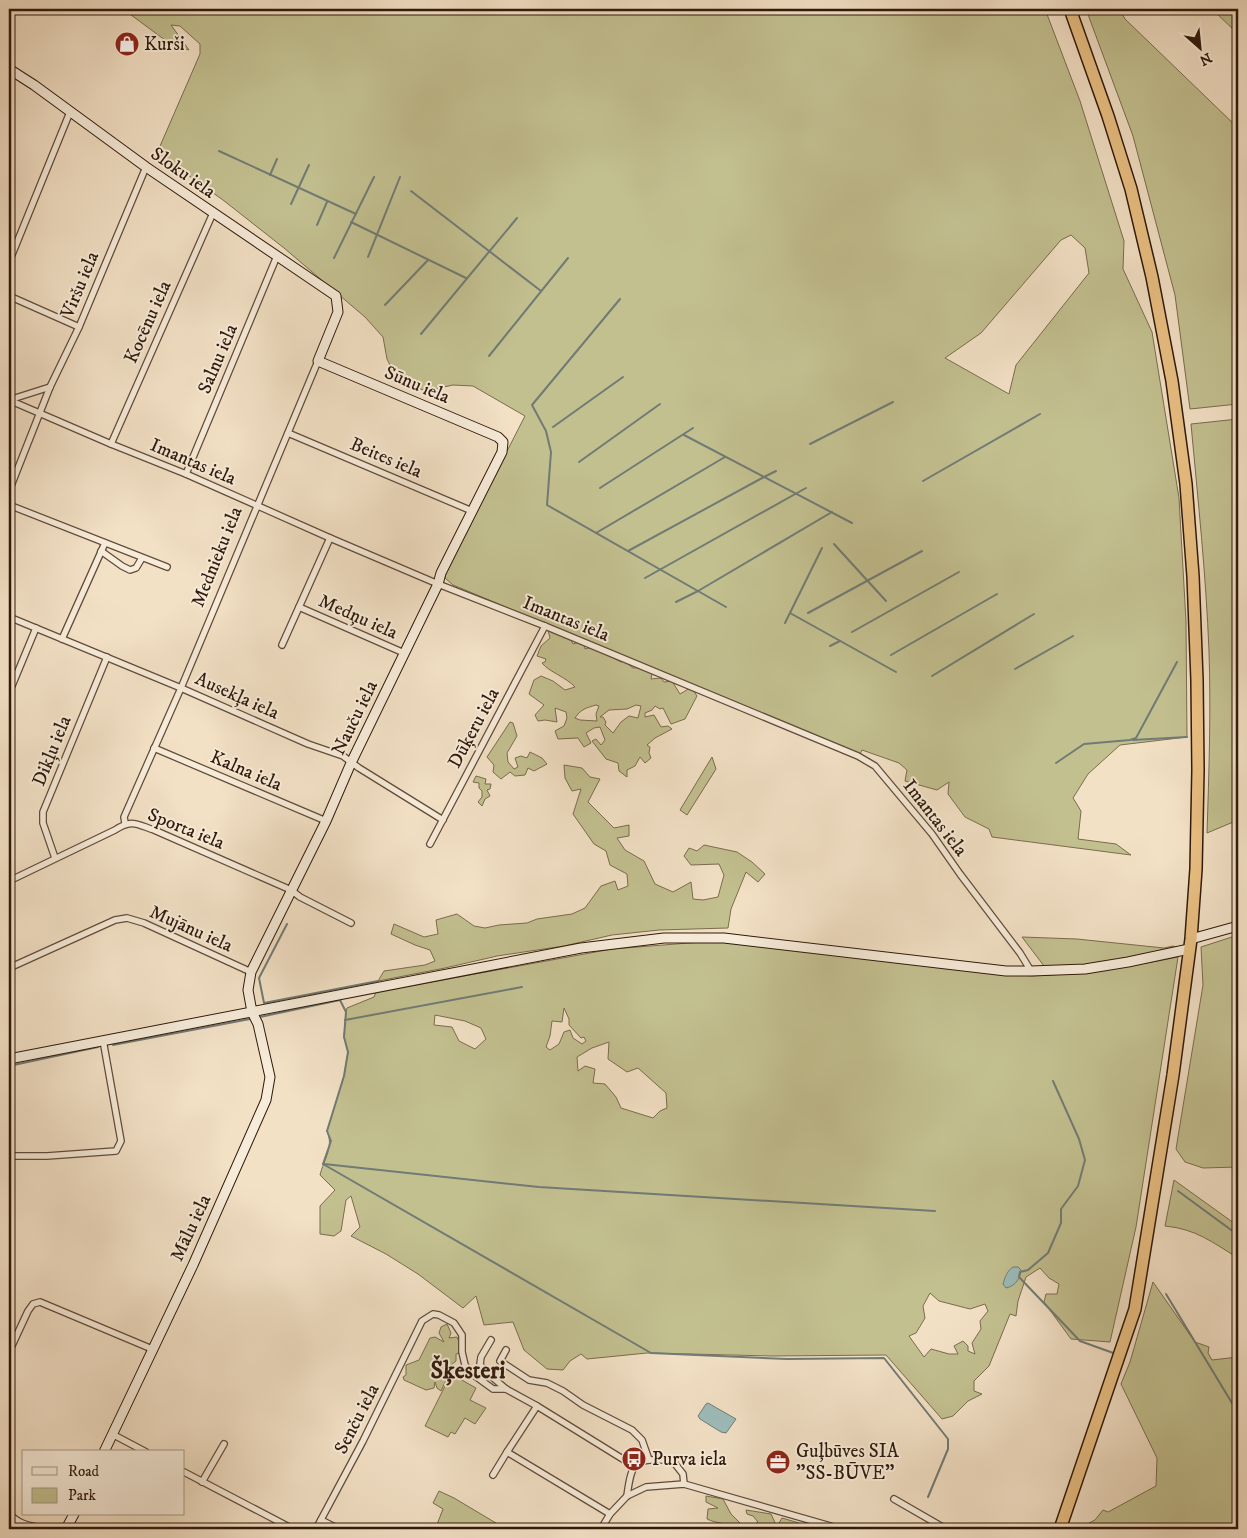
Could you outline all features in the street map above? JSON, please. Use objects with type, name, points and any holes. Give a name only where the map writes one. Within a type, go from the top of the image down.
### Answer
[{"type":"highway","points":[[1060,1529],[1135,1309],[1173,1075],[1190,944],[1196,849],[1198,770],[1197,680],[1187,503],[1172,380],[1156,296],[1131,189],[1108,116],[1070,9]]},
{"type":"street","name":"Sloku iela","points":[[9,69],[34,85],[146,167],[336,296],[338,302]]},
{"type":"street","points":[[9,262],[70,112]]},
{"type":"street","name":"Viršu iela","points":[[9,491],[50,386],[78,327],[146,167]]},
{"type":"street","name":"Kocēnu iela","points":[[111,444],[213,213]]},
{"type":"street","name":"Salnu iela","points":[[186,474],[277,256]]},
{"type":"street","points":[[9,296],[78,327]]},
{"type":"street","name":"Mednieku iela","points":[[125,823],[124,817],[181,688],[256,505],[318,361],[338,312],[338,302]]},
{"type":"street","name":"Sūnu iela","points":[[318,361],[498,437],[503,442]]},
{"type":"street","points":[[9,400],[50,386]]},
{"type":"street","name":"Imantas iela","points":[[9,400],[186,474],[438,584],[545,626],[850,753],[875,766],[932,834],[1020,952],[1031,971]]},
{"type":"street","name":"Beites iela","points":[[288,433],[472,511]]},
{"type":"street","name":"Nauču iela","points":[[252,1012],[248,990],[251,972],[326,821],[351,763],[438,584],[441,573],[502,452],[503,442]]},
{"type":"street","points":[[9,505],[166,567]]},
{"type":"street","points":[[282,645],[330,538]]},
{"type":"street","points":[[62,639],[105,544]]},
{"type":"street","points":[[101,551],[130,570],[136,568],[142,558]]},
{"type":"street","name":"Medņu iela","points":[[299,608],[404,653]]},
{"type":"street","name":"Ausekļa iela","points":[[9,617],[181,688],[308,744],[343,756],[351,763],[443,820]]},
{"type":"street","name":"Dūķeru iela","points":[[430,844],[545,626]]},
{"type":"street","points":[[9,692],[36,628]]},
{"type":"street","name":"Dikļu iela","points":[[55,858],[43,823],[43,812],[107,657]]},
{"type":"street","name":"Kalna iela","points":[[154,748],[326,821]]},
{"type":"street","name":"Sporta iela","points":[[9,881],[115,830],[125,823],[136,824],[154,830],[291,890],[300,898],[352,923]]},
{"type":"street","name":"Mujānu iela","points":[[9,968],[115,920],[127,918],[144,923],[251,972]]},
{"type":"street","points":[[9,1059],[580,948],[664,938],[740,939],[1006,971],[1031,971],[1085,969],[1128,962],[1190,944],[1238,926]]},
{"type":"street","name":"Mālu iela","points":[[105,1450],[193,1264],[266,1100],[270,1077],[258,1024],[252,1012]]},
{"type":"street","points":[[9,1156],[47,1156],[116,1151],[122,1141],[103,1040]]},
{"type":"street","points":[[9,1352],[33,1304],[40,1302],[152,1349]]},
{"type":"street","name":"Senču iela","points":[[316,1529],[363,1441],[422,1321],[433,1314],[439,1314],[454,1323],[462,1335],[462,1352],[465,1365],[471,1373],[493,1388],[506,1389]]},
{"type":"street","points":[[491,1340],[481,1358],[480,1364],[506,1389],[634,1466]]},
{"type":"street","points":[[506,1350],[500,1361],[529,1380],[547,1382],[583,1405],[632,1430],[642,1440],[649,1460]]},
{"type":"street","points":[[493,1475],[537,1406]]},
{"type":"street","points":[[112,1434],[142,1450]]},
{"type":"street","points":[[202,1482],[224,1444]]},
{"type":"street","points":[[507,1452],[610,1514]]},
{"type":"street","points":[[627,1496],[629,1478],[634,1466],[644,1459],[672,1460],[683,1474],[684,1484]]},
{"type":"street","points":[[185,1473],[293,1529]]},
{"type":"street","points":[[601,1529],[610,1514],[627,1496],[646,1487],[684,1484],[841,1529]]},
{"type":"street","points":[[894,1499],[946,1529]]},
{"type":"street","points":[[9,1513],[14,1519],[25,1525],[46,1529]]},
{"type":"street","points":[[66,1529],[73,1516]]},
{"type":"street","points":[[14,1519],[17,1529]]},
{"type":"street","points":[[321,1520],[339,1529]]},
{"type":"green space","points":[[123,9],[150,11],[148,9],[1045,9],[1080,101],[1124,241],[1123,269],[1152,332],[1179,498],[1186,621],[1187,737],[1120,745],[1088,774],[1073,798],[1081,811],[1078,839],[1116,844],[1131,855],[992,837],[989,829],[965,817],[948,794],[949,782],[937,790],[905,781],[907,770],[899,763],[862,750],[860,754],[453,585],[445,578],[447,568],[525,416],[473,386],[453,385],[425,391],[405,382],[391,367],[387,359],[383,337],[365,317],[284,248],[223,200],[157,153],[200,54],[200,44],[180,26],[171,25],[189,50],[169,43]],"holes":[[[1071,235],[1085,248],[1089,273],[1016,365],[1009,394],[945,358],[981,333],[1061,240]]]},
{"type":"green space","points":[[1086,9],[1119,9],[1125,19],[1238,128],[1238,404],[1190,409],[1175,295],[1133,136]]},
{"type":"green space","points":[[1212,9],[1238,9],[1238,34]]},
{"type":"green space","points":[[1238,419],[1238,820],[1207,833],[1210,719],[1208,623],[1191,424]]},
{"type":"green space","points":[[548,630],[570,638],[573,644],[579,642],[584,644],[585,649],[592,647],[621,662],[624,661],[633,668],[645,670],[652,674],[651,679],[661,678],[664,682],[672,681],[680,694],[690,688],[697,696],[685,719],[671,724],[663,708],[660,709],[655,706],[652,710],[645,713],[645,717],[654,715],[661,727],[668,726],[672,729],[655,738],[647,745],[650,747],[649,753],[651,758],[645,763],[640,757],[635,766],[627,770],[627,777],[619,771],[618,763],[606,759],[592,741],[596,739],[601,745],[605,740],[600,727],[586,733],[591,743],[584,747],[578,738],[558,739],[555,731],[564,726],[567,718],[566,712],[555,708],[557,722],[538,721],[535,715],[544,705],[529,694],[534,680],[541,676],[553,681],[565,690],[575,687],[545,666],[542,663],[546,659],[537,656],[541,646],[550,638]],"holes":[[[596,705],[599,706],[596,714],[597,721],[575,718],[584,709]],[[636,705],[641,706],[638,718],[629,716],[621,722],[613,733],[605,725],[606,722],[603,717],[600,717],[609,710],[627,709]]]},
{"type":"green space","points":[[510,722],[513,723],[517,736],[507,753],[508,762],[514,769],[518,767],[515,758],[521,756],[527,758],[530,752],[542,758],[547,764],[534,771],[528,768],[525,775],[515,776],[510,772],[501,779],[493,772],[494,765],[487,757]]},
{"type":"green space","points":[[712,757],[716,769],[687,815],[680,810]]},
{"type":"green space","points":[[564,765],[582,768],[590,777],[600,779],[588,802],[614,828],[629,825],[629,836],[617,838],[625,850],[644,861],[655,884],[673,892],[691,882],[693,899],[703,900],[718,897],[724,875],[719,864],[691,865],[684,856],[689,848],[697,851],[704,845],[737,852],[765,874],[758,882],[746,872],[731,909],[728,928],[659,930],[612,935],[564,946],[497,956],[378,981],[384,971],[425,965],[435,961],[430,950],[391,934],[394,924],[424,937],[438,934],[436,920],[457,914],[474,926],[485,928],[527,923],[537,919],[572,914],[585,908],[601,886],[615,881],[618,890],[628,886],[627,874],[610,865],[606,851],[594,844],[573,814],[581,789],[572,791],[565,778]]},
{"type":"green space","points":[[476,776],[486,779],[485,784],[491,784],[490,789],[487,790],[490,796],[485,799],[482,806],[478,802],[482,797],[479,783],[473,782]]},
{"type":"green space","points":[[1238,935],[1238,1167],[1203,1168],[1185,1162],[1176,1149],[1203,985],[1201,947]]},
{"type":"green space","points":[[1022,937],[1077,939],[1164,948],[1176,947],[1150,956],[1072,966],[1044,966]]},
{"type":"green space","points":[[727,940],[1032,976],[1105,970],[1178,957],[1136,1227],[1110,1342],[1071,1339],[1044,1302],[1046,1294],[1057,1294],[1059,1284],[1049,1278],[1040,1268],[1026,1277],[1018,1301],[1016,1316],[1010,1314],[989,1366],[974,1381],[974,1391],[982,1394],[968,1401],[953,1416],[942,1419],[886,1355],[772,1356],[647,1353],[587,1359],[581,1354],[570,1361],[563,1370],[547,1369],[524,1350],[513,1322],[484,1325],[476,1296],[463,1308],[418,1274],[386,1254],[351,1236],[360,1227],[351,1196],[346,1200],[341,1231],[334,1236],[320,1234],[320,1206],[335,1190],[320,1175],[329,1148],[327,1131],[344,1076],[348,1052],[344,1037],[347,1008],[374,997],[376,992],[612,949]],"holes":[[[564,1008],[569,1019],[569,1025],[581,1038],[584,1037],[586,1041],[582,1044],[573,1038],[570,1030],[564,1032],[559,1044],[550,1050],[546,1047],[552,1021],[562,1022]],[[435,1015],[465,1021],[481,1028],[486,1039],[475,1049],[459,1041],[452,1027],[434,1025]],[[609,1042],[608,1059],[627,1072],[638,1068],[666,1093],[667,1108],[660,1111],[653,1118],[621,1108],[616,1097],[605,1084],[593,1083],[595,1069],[585,1066],[578,1071],[577,1057],[592,1048]],[[930,1293],[939,1301],[970,1309],[985,1304],[988,1311],[980,1321],[981,1329],[972,1343],[975,1354],[968,1351],[968,1346],[963,1341],[954,1346],[958,1354],[949,1354],[931,1349],[924,1357],[909,1336],[916,1333],[925,1318],[923,1306]]]},
{"type":"green space","points":[[1174,1180],[1238,1226],[1238,1258],[1195,1233],[1165,1226]]},
{"type":"green space","points":[[1153,1282],[1195,1342],[1209,1347],[1208,1353],[1212,1360],[1238,1357],[1238,1529],[1084,1529],[1085,1525],[1095,1520],[1103,1510],[1108,1512],[1156,1486],[1157,1458],[1121,1384],[1130,1362]]},
{"type":"green space","points":[[447,1324],[451,1333],[449,1338],[457,1337],[460,1344],[460,1353],[456,1354],[456,1361],[451,1365],[455,1372],[449,1374],[441,1391],[437,1388],[435,1382],[434,1388],[426,1390],[404,1380],[406,1365],[419,1360],[430,1338],[435,1337],[444,1342],[439,1333],[441,1327]]},
{"type":"green space","points":[[451,1374],[476,1388],[470,1400],[486,1408],[475,1424],[465,1418],[455,1434],[451,1432],[448,1437],[425,1426]]},
{"type":"green space","points":[[439,1491],[506,1529],[440,1529],[436,1527],[443,1509],[433,1503]]},
{"type":"green space","points":[[706,1496],[723,1499],[731,1514],[743,1529],[732,1529],[707,1519],[708,1509],[718,1508],[706,1502]]},
{"type":"green space","points":[[746,1510],[771,1514],[777,1527],[751,1529],[750,1527],[758,1522],[753,1516],[747,1514]]},
{"type":"green space","points":[[782,1518],[799,1523],[806,1529],[789,1529],[779,1523]]},
{"type":"water","points":[[1013,1267],[1018,1267],[1021,1270],[1020,1276],[1015,1284],[1006,1288],[1003,1284],[1008,1272]]},
{"type":"water","points":[[708,1403],[736,1419],[726,1433],[721,1432],[698,1416]]},
{"type":"waterway","points":[[219,151],[356,214]]},
{"type":"waterway","points":[[270,175],[277,159]]},
{"type":"waterway","points":[[291,204],[309,165]]},
{"type":"waterway","points":[[334,258],[374,177]]},
{"type":"waterway","points":[[368,257],[400,177]]},
{"type":"waterway","points":[[411,191],[541,291]]},
{"type":"waterway","points":[[317,225],[327,202]]},
{"type":"waterway","points":[[421,334],[517,218]]},
{"type":"waterway","points":[[351,222],[466,278]]},
{"type":"waterway","points":[[489,356],[568,258]]},
{"type":"waterway","points":[[385,305],[428,260]]},
{"type":"waterway","points":[[620,299],[532,405],[546,431],[551,452],[547,505],[726,607]]},
{"type":"waterway","points":[[553,427],[623,377]]},
{"type":"waterway","points":[[810,444],[893,402]]},
{"type":"waterway","points":[[579,462],[660,404]]},
{"type":"waterway","points":[[923,481],[1040,414]]},
{"type":"waterway","points":[[600,488],[693,428]]},
{"type":"waterway","points":[[684,435],[852,523]]},
{"type":"waterway","points":[[596,533],[725,457]]},
{"type":"waterway","points":[[628,551],[776,471]]},
{"type":"waterway","points":[[645,578],[806,488]]},
{"type":"waterway","points":[[676,602],[832,512]]},
{"type":"waterway","points":[[834,544],[886,601]]},
{"type":"waterway","points":[[785,623],[822,548]]},
{"type":"waterway","points":[[808,613],[922,551]]},
{"type":"waterway","points":[[852,632],[959,572]]},
{"type":"waterway","points":[[891,655],[997,594]]},
{"type":"waterway","points":[[790,613],[896,672]]},
{"type":"waterway","points":[[932,676],[1034,614]]},
{"type":"waterway","points":[[1015,669],[1073,636]]},
{"type":"waterway","points":[[830,646],[840,641]]},
{"type":"waterway","points":[[1056,763],[1084,744],[1136,738],[1177,662]]},
{"type":"waterway","points":[[1133,740],[1187,737]]},
{"type":"waterway","points":[[287,924],[259,978],[264,1003],[378,981]]},
{"type":"waterway","points":[[345,1020],[522,987]]},
{"type":"waterway","points":[[260,1017],[340,1000],[346,1012],[344,1037],[348,1052],[344,1076],[327,1131],[331,1141],[323,1164]]},
{"type":"waterway","points":[[113,1045],[250,1019]]},
{"type":"waterway","points":[[9,1066],[98,1047]]},
{"type":"waterway","points":[[1053,1081],[1079,1139],[1085,1160],[1078,1186],[1061,1209],[1061,1223],[1048,1253],[1028,1270],[1020,1272],[1019,1277],[1080,1341],[1116,1354]]},
{"type":"waterway","points":[[323,1164],[651,1353],[787,1359],[884,1358],[948,1439],[948,1449],[928,1497]]},
{"type":"waterway","points":[[324,1164],[539,1187],[935,1211]]},
{"type":"waterway","points":[[1178,1191],[1238,1235]]},
{"type":"waterway","points":[[1166,1294],[1238,1413]]},
{"type":"place","name":"Kurši","points":[[127,44]]},
{"type":"place","name":"Purva iela","points":[[634,1459]]},
{"type":"place","name":"Guļbūves SIA \"SS-BŪVE\"","points":[[778,1462]]},
{"type":"district","name":"Šķesteri","points":[[468,1371]]}]
